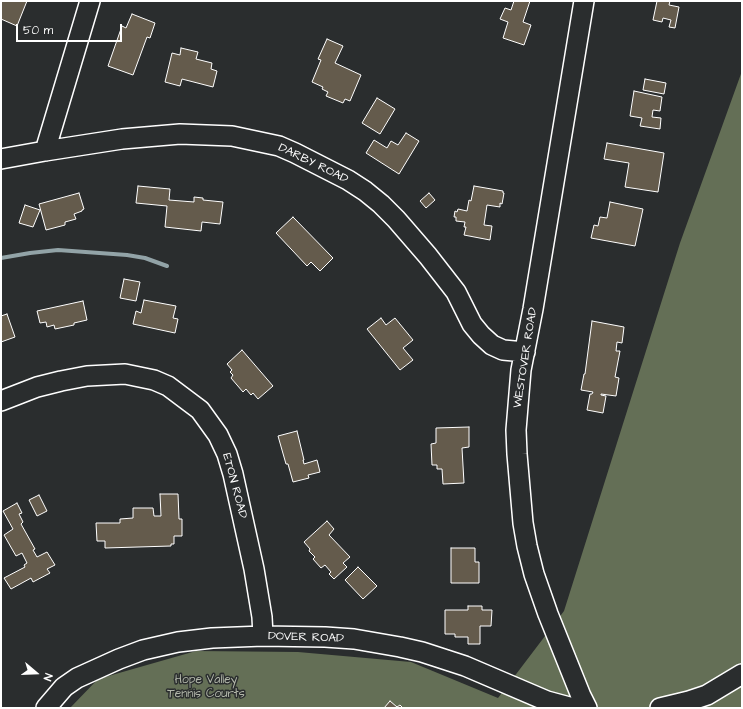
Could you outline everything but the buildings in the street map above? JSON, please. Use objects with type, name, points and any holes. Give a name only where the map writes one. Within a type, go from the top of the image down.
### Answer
[{"type":"street","points":[[46,151],[90,1]]},
{"type":"street","name":"WESTOVER ROAD","points":[[584,1],[519,384],[516,430],[523,523],[534,574],[548,614],[587,708]]},
{"type":"street","name":"DARBY ROAD","points":[[1,159],[122,139],[180,134],[232,136],[279,146],[348,180],[381,204],[433,262],[456,292],[472,324],[481,335],[492,345],[503,350],[525,352]]},
{"type":"street","name":"ETON ROAD","points":[[1,401],[37,387],[61,381],[87,376],[125,374],[154,380],[168,386],[200,410],[221,441],[233,474],[254,569],[262,617],[263,636]]},
{"type":"street","name":"DOVER ROAD","points":[[46,708],[64,687],[77,678],[119,659],[144,650],[178,642],[212,638],[263,636],[354,639],[422,652],[465,666],[547,701],[573,708]]},
{"type":"street","points":[[660,708],[689,702],[707,695],[742,674]]},
{"type":"green space","name":"Hope Valley Tennis Courts","points":[[742,71],[742,708],[70,708],[98,679],[196,651],[298,652],[411,662],[498,698],[564,611],[680,243]]},
{"type":"waterway","points":[[1,258],[58,250],[127,255],[145,258],[167,266]]}]
